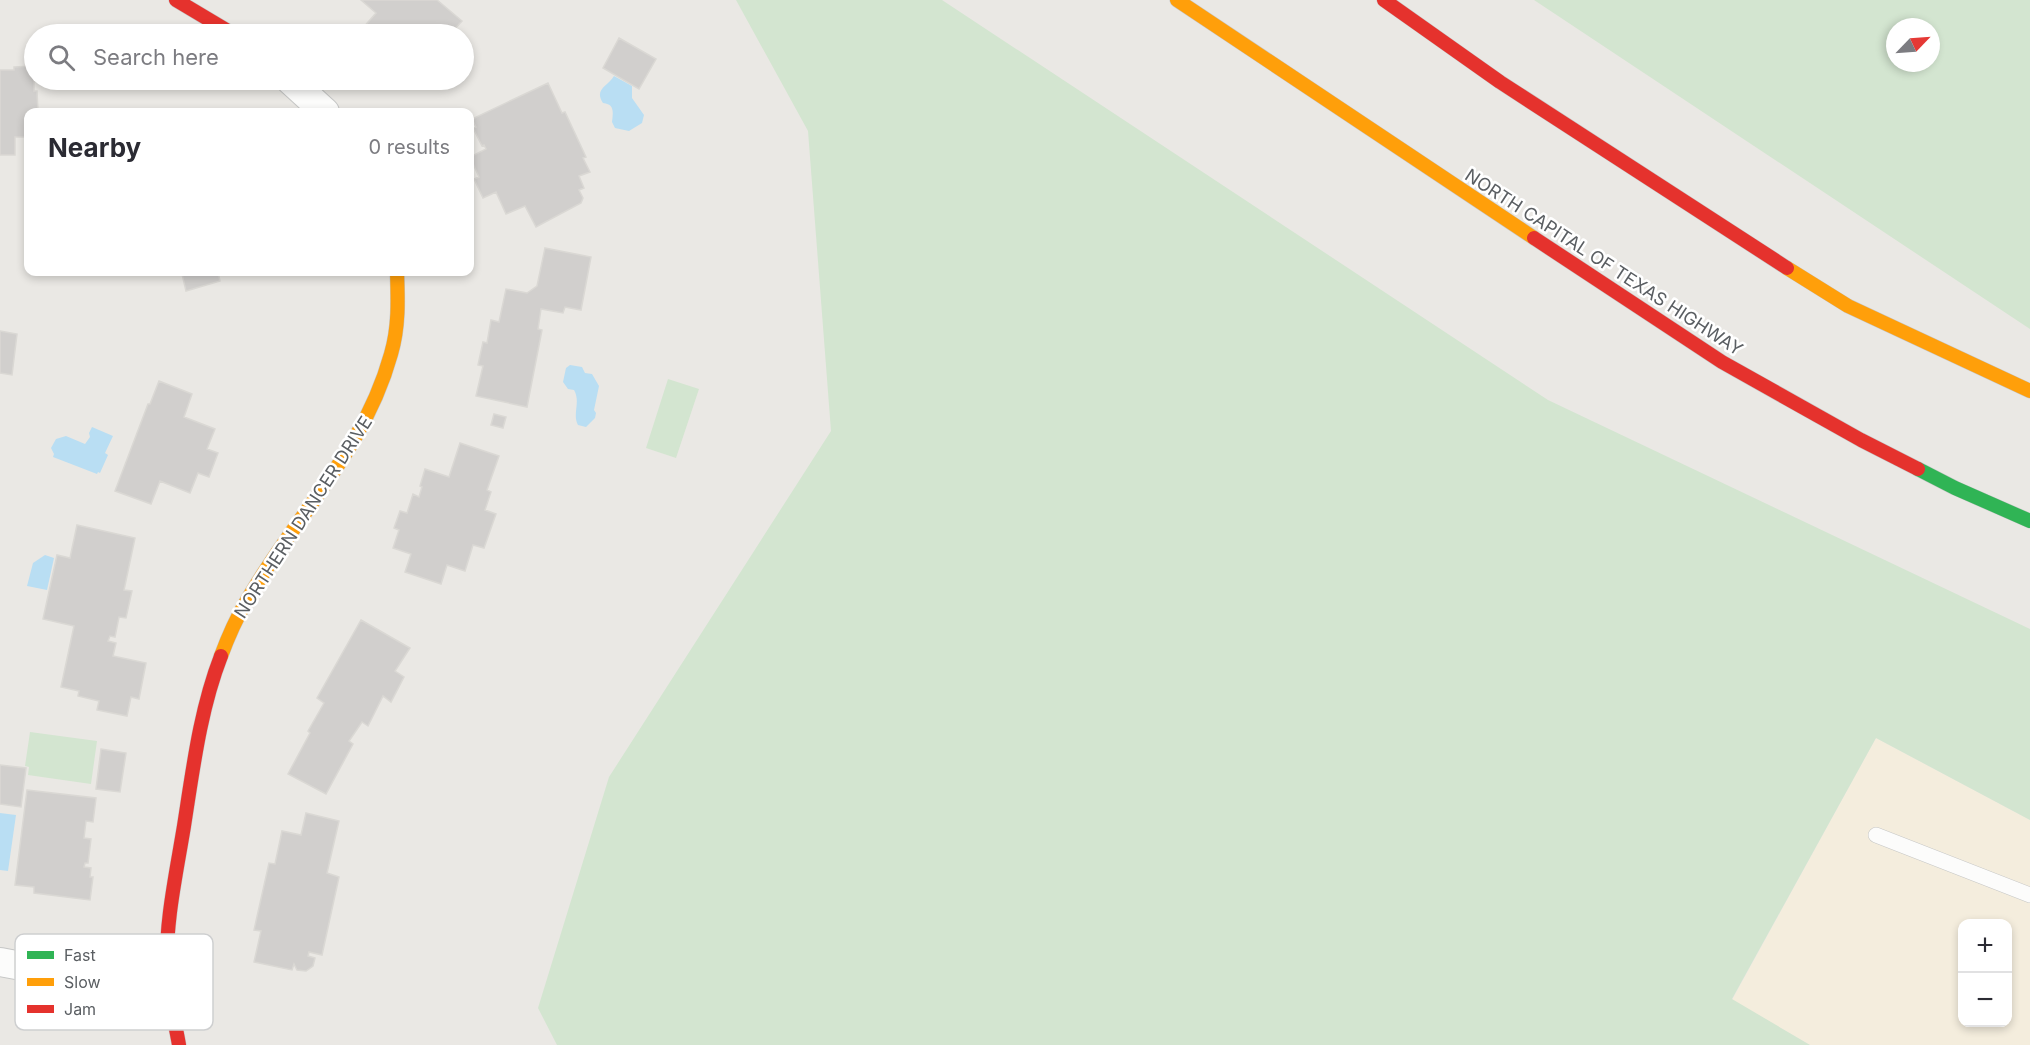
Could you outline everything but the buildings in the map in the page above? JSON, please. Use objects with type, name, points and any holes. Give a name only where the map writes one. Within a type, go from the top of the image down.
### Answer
[{"type":"main road","points":[[176,0],[216,24]]},
{"type":"main road","name":"NORTH CAPITAL OF TEXAS HIGHWAY","points":[[1177,0],[1722,362],[1861,440],[1956,489],[2030,521]]},
{"type":"main road","points":[[1384,0],[1577,133],[1848,306],[2030,391]]},
{"type":"main road","name":"NORTHERN DANCER DRIVE","points":[[169,934],[178,859],[202,718],[215,668],[243,606],[356,441],[372,411],[390,366],[398,310],[397,276]]},
{"type":"main road","name":"NORTHERN DANCER DRIVE","points":[[176,1030],[179,1045]]},
{"type":"street","points":[[301,90],[322,108]]},
{"type":"street","points":[[0,962],[15,965]]},
{"type":"lane","points":[[1876,834],[2030,895]]},
{"type":"shaded area","points":[[1876,738],[2030,820],[2030,1045],[1810,1045],[1732,1000]]},
{"type":"green space","points":[[736,0],[942,0],[1548,400],[2030,629],[2030,820],[1876,738],[1732,999],[1810,1045],[557,1045],[538,1008],[609,777],[831,431],[808,131]]},
{"type":"green space","points":[[1534,0],[2030,0],[2030,329]]},
{"type":"green space","points":[[668,379],[699,389],[676,458],[646,448]]},
{"type":"green space","points":[[30,732],[97,741],[91,784],[28,775],[29,767],[25,766]]},
{"type":"water","points":[[614,76],[632,86],[632,98],[644,115],[642,123],[629,131],[615,128],[612,122],[611,107],[603,103],[601,98],[602,88]]},
{"type":"water","points":[[570,365],[582,367],[585,373],[592,374],[599,386],[594,410],[595,418],[586,427],[578,425],[576,394],[563,382],[566,368]]},
{"type":"water","points":[[92,427],[113,436],[105,453],[108,455],[100,473],[97,474],[53,457],[51,448],[56,439],[66,436],[85,444],[90,437]]},
{"type":"water","points":[[45,555],[54,558],[47,590],[27,586],[33,563]]},
{"type":"water","points":[[0,813],[16,815],[8,871],[0,870]]},
{"type":"traffic: fast","points":[[1918,469],[2030,521]]},
{"type":"traffic: slow","points":[[1177,0],[1534,238]]},
{"type":"traffic: slow","points":[[1787,268],[1848,306],[2030,391]]},
{"type":"traffic: slow","points":[[221,656],[246,602],[346,453],[364,422],[391,354],[397,324],[397,276]]},
{"type":"traffic: jam","points":[[176,0],[216,24]]},
{"type":"traffic: jam","points":[[1384,0],[1500,82],[1787,268]]},
{"type":"traffic: jam","points":[[1534,238],[1722,362],[1861,440],[1918,469]]},
{"type":"traffic: jam","points":[[168,934],[198,740],[221,656]]},
{"type":"traffic: jam","points":[[176,1030],[179,1045]]}]
